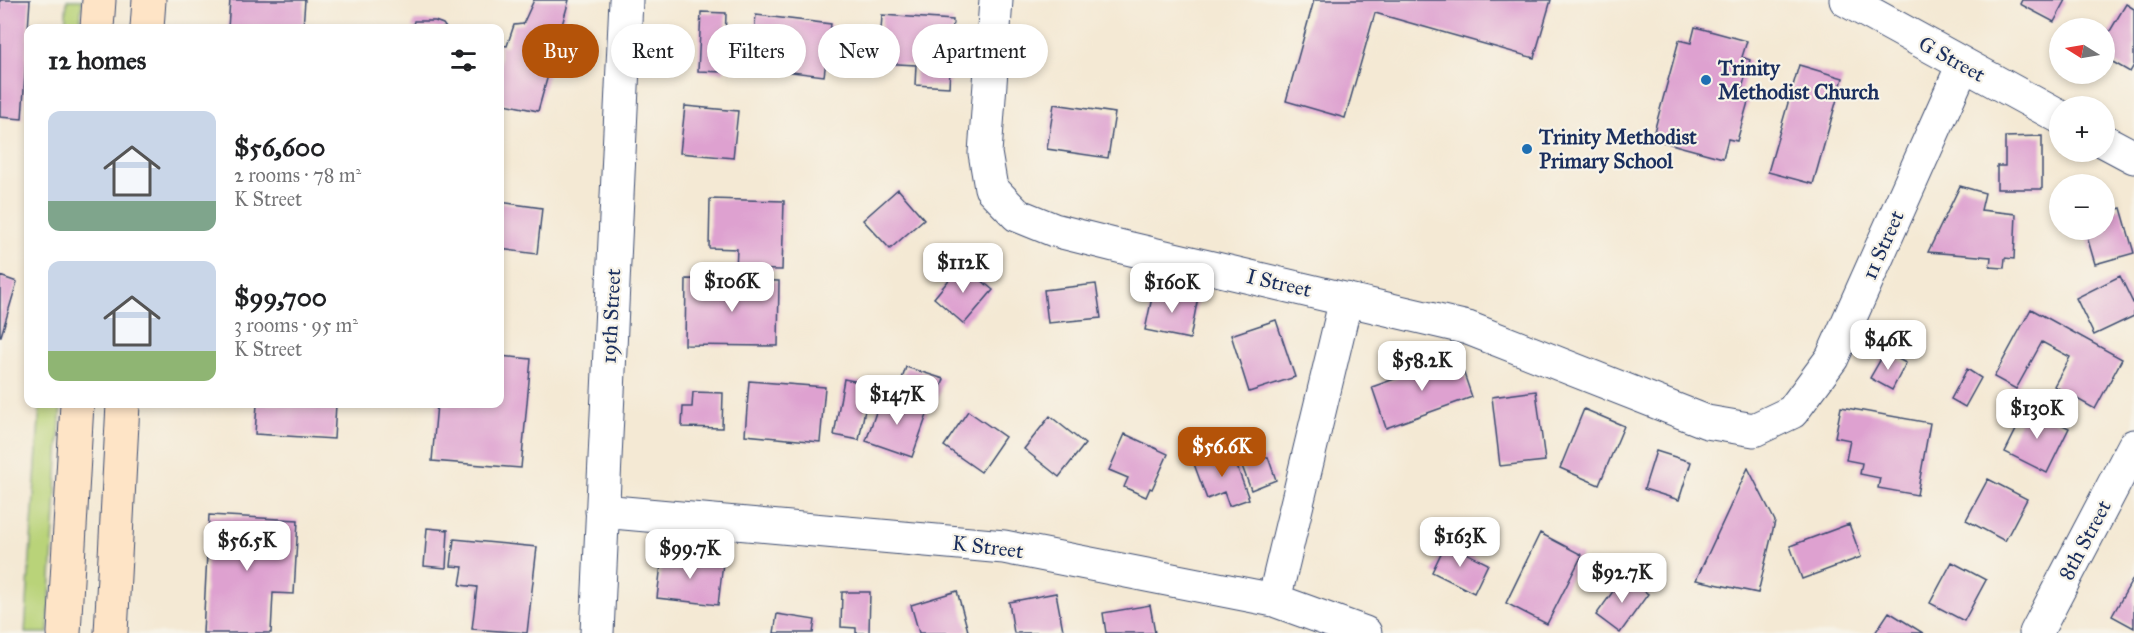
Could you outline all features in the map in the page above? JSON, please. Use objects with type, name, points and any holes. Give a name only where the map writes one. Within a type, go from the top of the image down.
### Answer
[{"type":"main road","points":[[98,24],[99,0]]},
{"type":"main road","points":[[147,24],[149,0]]},
{"type":"main road","points":[[64,633],[76,408]]},
{"type":"main road","points":[[111,633],[123,408]]},
{"type":"street","name":"19th Street","points":[[597,633],[626,0]]},
{"type":"street","name":"I Street","points":[[996,0],[985,153],[991,188],[1017,215],[1054,230],[1468,328],[1707,422],[1754,429]]},
{"type":"street","name":"G Street","points":[[1846,0],[2049,111]]},
{"type":"street","name":"11 Street","points":[[1754,429],[1792,412],[1832,358],[1963,65]]},
{"type":"street","points":[[2115,147],[2134,158]]},
{"type":"street","points":[[1274,600],[1346,299]]},
{"type":"street","name":"8th Street","points":[[2036,633],[2134,446]]},
{"type":"street","name":"K Street","points":[[602,511],[1004,547],[1274,600],[1365,633]]},
{"type":"green space","points":[[67,0],[82,0],[80,24],[65,24]]},
{"type":"green space","points":[[40,408],[61,408],[48,633],[25,633]]},
{"type":"building","points":[[0,0],[30,0],[28,24],[24,24],[22,119],[0,117]]},
{"type":"building","points":[[230,0],[305,0],[303,24],[228,24]]},
{"type":"building","points":[[534,0],[569,0],[562,24],[523,24]]},
{"type":"building","points":[[1314,0],[1551,0],[1534,58],[1375,13],[1345,118],[1286,101]]},
{"type":"building","points":[[2022,0],[2066,0],[2056,18],[2049,19],[2020,4]]},
{"type":"building","points":[[2126,4],[2134,9],[2134,65],[2130,72],[2115,63],[2115,22]]},
{"type":"building","points":[[701,12],[726,13],[726,24],[707,24],[707,71],[698,71]]},
{"type":"building","points":[[756,15],[831,24],[818,24],[818,75],[806,74],[806,24],[755,24]]},
{"type":"building","points":[[882,15],[953,20],[953,24],[912,24],[912,65],[900,64],[900,24],[881,24]]},
{"type":"building","points":[[414,21],[435,21],[443,24],[413,24]]},
{"type":"building","points":[[522,24],[522,78],[547,78],[538,111],[504,104],[504,46],[507,46],[514,25]]},
{"type":"building","name":"Trinity Methodist Church","points":[[1695,27],[1747,41],[1742,57],[1750,60],[1739,99],[1748,102],[1737,141],[1728,139],[1723,158],[1652,139],[1679,40],[1691,43]]},
{"type":"building","points":[[1799,65],[1843,78],[1813,184],[1768,172]]},
{"type":"building","points":[[915,78],[950,78],[949,87],[915,85]]},
{"type":"building","points":[[1054,104],[1115,113],[1108,158],[1047,149]]},
{"type":"building","points":[[685,106],[738,111],[733,158],[680,153]]},
{"type":"building","points":[[2042,136],[2042,189],[1997,189],[1997,166],[2005,166],[2005,137]]},
{"type":"building","points":[[1960,186],[1985,193],[1981,210],[2016,214],[2014,259],[2005,258],[2004,268],[1990,267],[1991,257],[1928,252]]},
{"type":"building","points":[[898,189],[924,219],[890,249],[863,220]]},
{"type":"building","points":[[710,199],[784,201],[782,270],[736,269],[737,249],[709,248]]},
{"type":"building","points":[[504,203],[542,208],[537,254],[504,250]]},
{"type":"building","points":[[2121,208],[2134,253],[2095,264],[2088,240],[2115,240],[2115,210]]},
{"type":"building","points":[[962,264],[993,290],[964,324],[934,298]]},
{"type":"building","points":[[0,276],[17,282],[1,336],[0,336]]},
{"type":"building","points":[[2120,276],[2134,305],[2134,316],[2094,335],[2076,298]]},
{"type":"building","points":[[686,279],[779,281],[778,346],[685,345]]},
{"type":"building","points":[[1096,284],[1101,318],[1048,323],[1044,290]]},
{"type":"building","points":[[1154,288],[1198,297],[1190,339],[1145,330]]},
{"type":"building","points":[[2031,309],[2122,359],[2095,409],[2054,386],[2070,357],[2042,342],[2016,389],[1994,377]]},
{"type":"building","points":[[1276,320],[1295,377],[1249,392],[1231,335]]},
{"type":"building","points":[[1885,352],[1906,363],[1892,390],[1870,378]]},
{"type":"building","points":[[504,356],[531,359],[521,468],[432,461],[437,408],[504,408]]},
{"type":"building","points":[[1458,356],[1472,397],[1386,428],[1372,387]]},
{"type":"building","points":[[906,367],[944,379],[934,409],[896,397]]},
{"type":"building","points":[[1967,369],[1981,378],[1965,407],[1951,399]]},
{"type":"building","points":[[844,379],[870,384],[859,440],[834,435]]},
{"type":"building","points":[[749,381],[825,387],[820,442],[745,435]]},
{"type":"building","points":[[1536,391],[1545,461],[1500,466],[1492,397]]},
{"type":"building","points":[[693,392],[723,393],[722,428],[682,427],[683,407],[692,407]]},
{"type":"building","points":[[882,395],[928,412],[912,457],[866,441]]},
{"type":"building","points":[[1841,407],[1930,423],[1917,495],[1878,488],[1880,478],[1860,474],[1862,463],[1846,460],[1850,440],[1835,437]]},
{"type":"building","points":[[257,408],[336,408],[334,439],[255,434]]},
{"type":"building","points":[[2027,408],[2069,428],[2047,473],[2005,452]]},
{"type":"building","points":[[1584,409],[1624,426],[1599,485],[1560,468]]},
{"type":"building","points":[[968,411],[1005,437],[981,472],[944,446]]},
{"type":"building","points":[[1050,416],[1085,444],[1059,477],[1024,449]]},
{"type":"building","points":[[1125,434],[1168,454],[1146,497],[1124,487],[1128,478],[1109,470]]},
{"type":"building","points":[[1231,450],[1249,499],[1229,506],[1224,492],[1207,499],[1194,464]]},
{"type":"building","points":[[1656,451],[1691,462],[1679,500],[1644,489]]},
{"type":"building","points":[[1268,457],[1276,480],[1251,490],[1242,466]]},
{"type":"building","points":[[1748,468],[1775,521],[1758,593],[1696,580]]},
{"type":"building","points":[[1988,479],[2027,499],[2005,541],[1966,520]]},
{"type":"building","points":[[209,515],[298,520],[294,594],[273,593],[271,633],[203,633]]},
{"type":"building","points":[[1849,524],[1861,557],[1802,579],[1790,546]]},
{"type":"building","points":[[427,528],[448,530],[446,568],[424,566]]},
{"type":"building","points":[[1540,533],[1582,555],[1547,624],[1506,603]]},
{"type":"building","points":[[454,539],[537,547],[527,633],[472,629],[477,587],[460,585],[463,567],[451,566]]},
{"type":"building","points":[[1446,543],[1488,564],[1474,593],[1432,572]]},
{"type":"building","points":[[662,556],[723,563],[718,605],[657,598]]},
{"type":"building","points":[[1952,562],[1986,580],[1964,621],[1930,603]]},
{"type":"building","points":[[1624,576],[1648,594],[1620,633],[1596,615]]},
{"type":"building","points":[[2134,577],[2134,628],[2112,616]]},
{"type":"building","points":[[957,591],[968,631],[919,633],[911,605]]},
{"type":"building","points":[[842,592],[870,592],[869,633],[856,633],[856,628],[841,627]]},
{"type":"building","points":[[1056,593],[1063,630],[1049,633],[1014,633],[1009,602]]},
{"type":"building","points":[[1150,605],[1155,633],[1106,633],[1103,613]]},
{"type":"building","points":[[1889,612],[1923,633],[1875,633]]},
{"type":"building","points":[[777,614],[815,620],[813,633],[774,633]]},
{"type":"place","name":"Trinity Methodist Church","points":[[1706,80]]},
{"type":"place","name":"Trinity Methodist Primary School","points":[[1527,149]]}]
